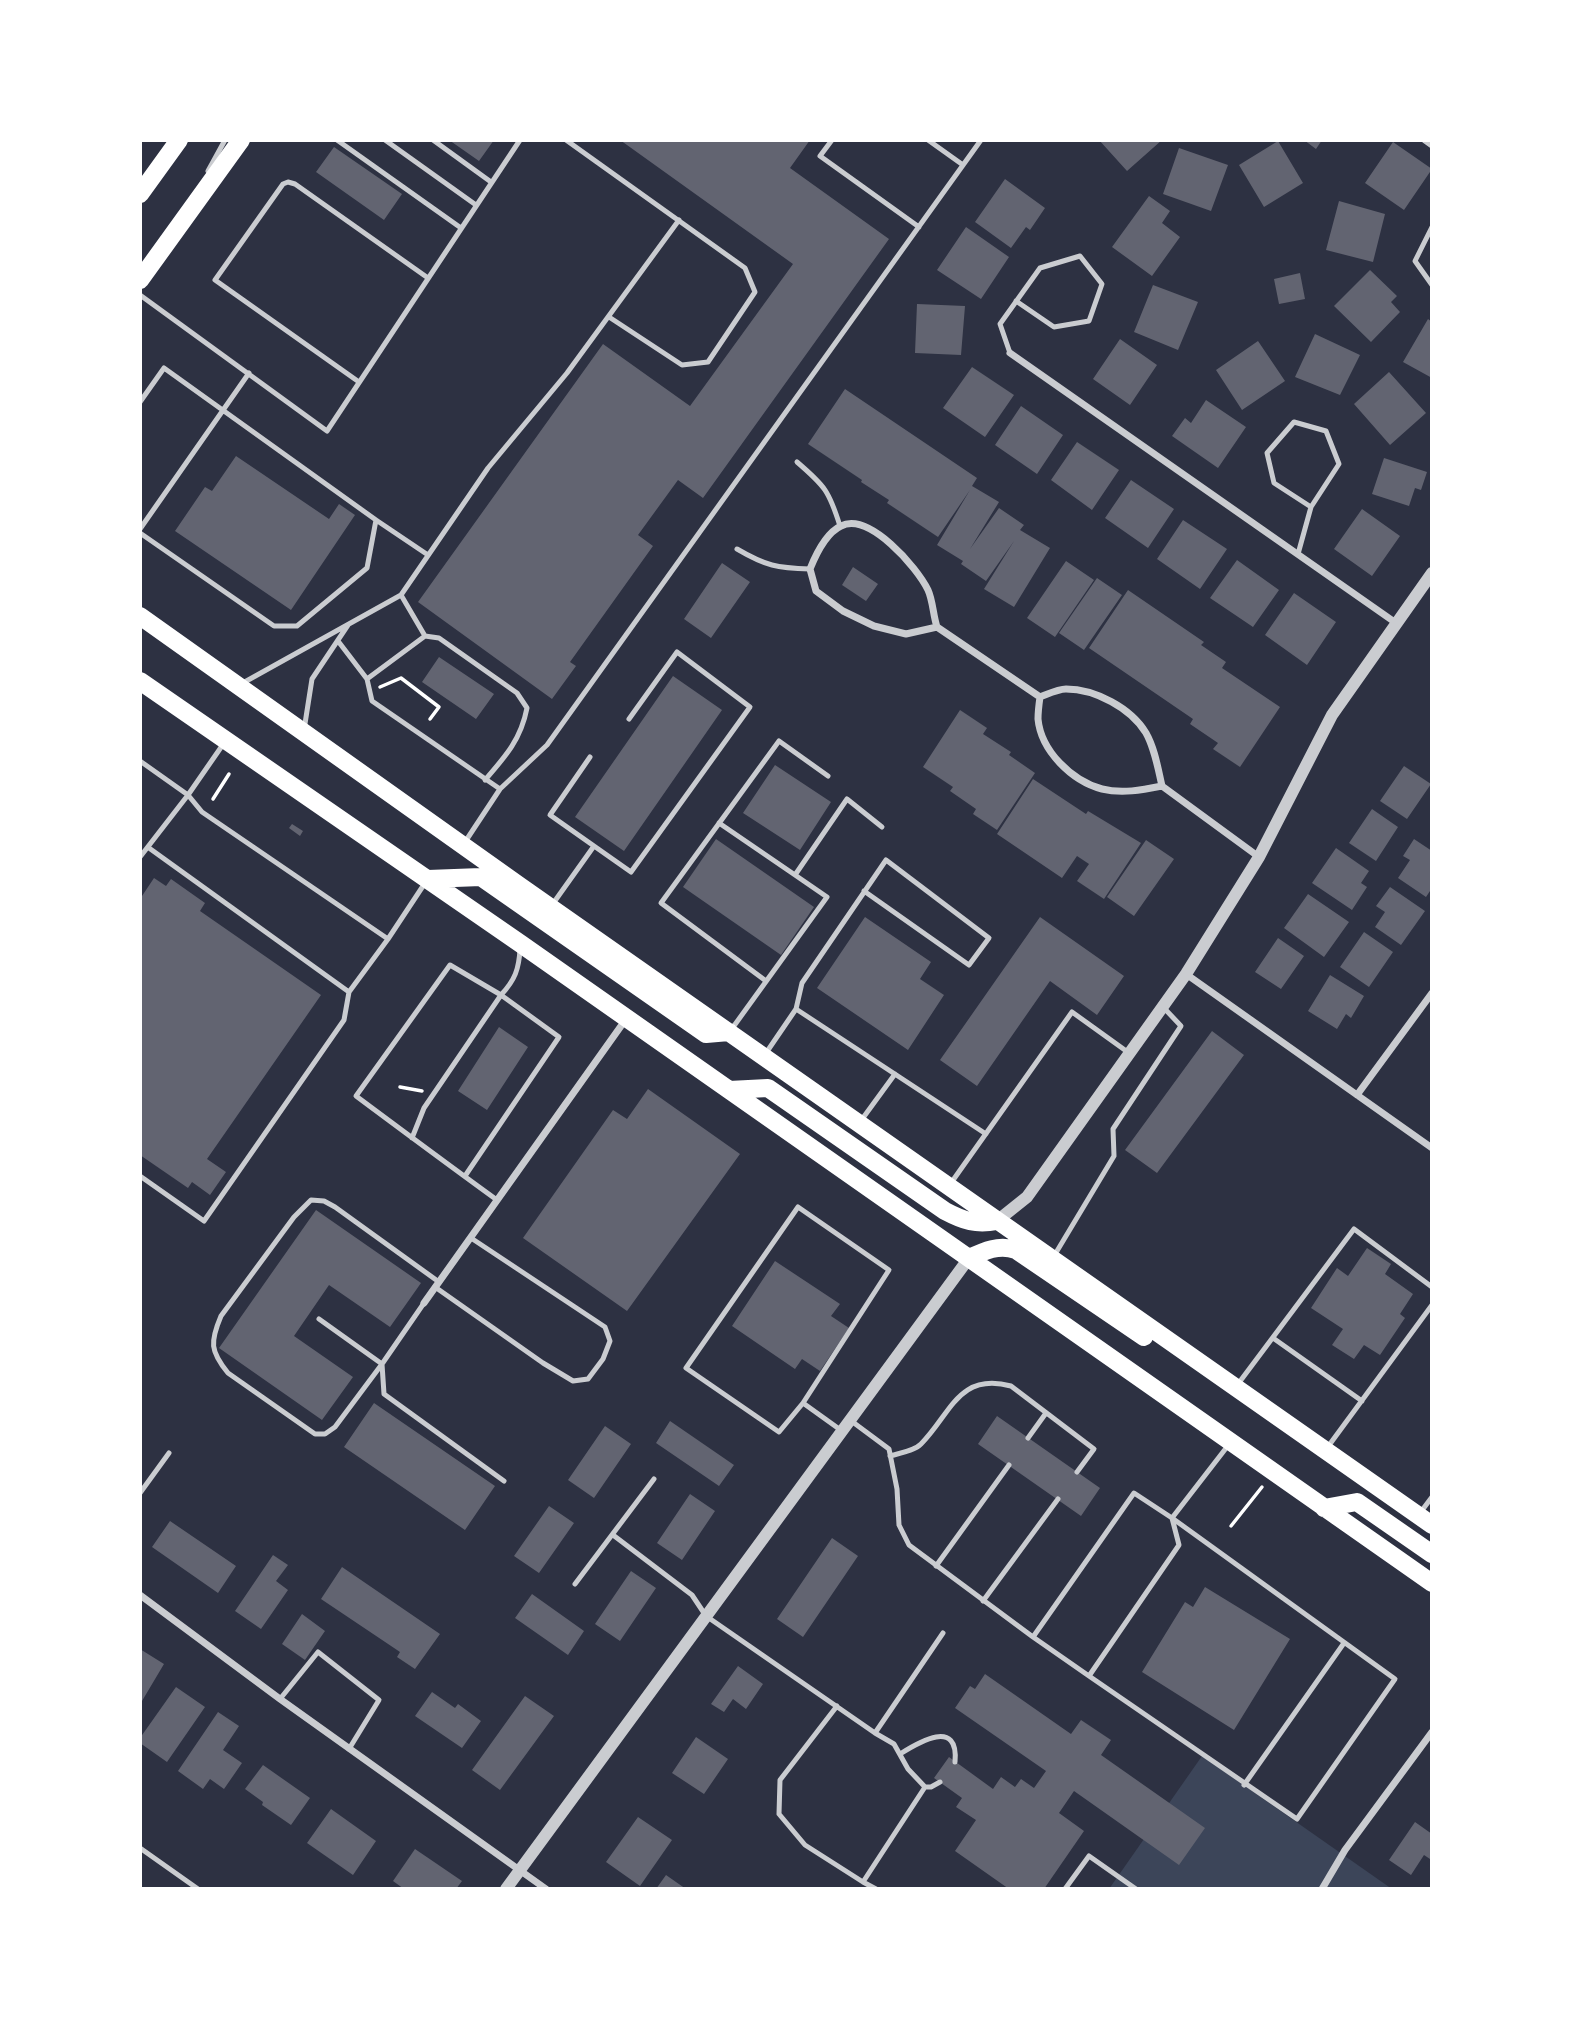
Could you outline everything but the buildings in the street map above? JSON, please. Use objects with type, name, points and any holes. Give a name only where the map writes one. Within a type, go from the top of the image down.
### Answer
[{"type":"main road","points":[[140,194],[179,140]]},
{"type":"main road","points":[[140,281],[241,140]]},
{"type":"main road","points":[[140,616],[1425,1521]]},
{"type":"main road","points":[[140,681],[428,879],[1432,1583]]},
{"type":"main road","points":[[428,879],[481,877],[706,1034],[729,1032]]},
{"type":"main road","points":[[729,1090],[768,1088],[945,1211],[966,1222],[985,1223],[997,1220]]},
{"type":"main road","points":[[970,1258],[987,1249],[1008,1247],[1016,1250],[1181,1361],[1212,1371]]},
{"type":"main road","points":[[1324,1508],[1357,1502],[1432,1554]]},
{"type":"street","points":[[1425,140],[1432,145]]},
{"type":"street","points":[[1010,353],[1396,623]]},
{"type":"street","points":[[937,627],[906,634],[874,626],[843,611],[816,591],[810,569],[828,537],[840,526],[854,522],[891,544],[914,569],[929,591],[937,627],[1040,697]]},
{"type":"street","points":[[997,1220],[1027,1197],[1186,974],[1259,857],[1332,715],[1432,573]]},
{"type":"street","points":[[1040,697],[1064,689],[1104,698],[1124,710],[1146,733],[1156,758],[1162,786],[1259,857]]},
{"type":"street","points":[[1040,697],[1038,721],[1049,749],[1067,771],[1101,789],[1133,792],[1162,786]]},
{"type":"street","points":[[1186,974],[1432,1148]]},
{"type":"street","points":[[1357,1096],[1432,993]]},
{"type":"street","points":[[424,1303],[627,1018]]},
{"type":"street","points":[[506,1889],[970,1258]]},
{"type":"street","points":[[140,1595],[349,1749],[546,1889]]},
{"type":"street","points":[[1322,1889],[1345,1850],[1432,1732]]},
{"type":"lane","points":[[170,238],[225,140]]},
{"type":"lane","points":[[337,140],[461,228]]},
{"type":"lane","points":[[385,140],[476,205]]},
{"type":"lane","points":[[433,140],[491,183]]},
{"type":"lane","points":[[140,295],[327,431],[520,140]]},
{"type":"lane","points":[[566,140],[746,268],[755,292],[708,362],[682,365],[609,317]]},
{"type":"lane","points":[[578,149],[584,140]]},
{"type":"lane","points":[[832,140],[820,156],[919,227]]},
{"type":"lane","points":[[928,140],[963,165]]},
{"type":"lane","points":[[463,846],[500,789],[547,745],[981,140]]},
{"type":"lane","points":[[359,382],[215,280],[283,184],[288,182],[295,184],[428,278]]},
{"type":"lane","points":[[238,686],[401,595],[488,468],[609,317],[679,220]]},
{"type":"lane","points":[[1432,227],[1415,261],[1432,285]]},
{"type":"lane","points":[[1010,353],[1000,324],[1016,301],[1040,268],[1080,256],[1102,284],[1089,321],[1054,327],[1016,301]]},
{"type":"lane","points":[[140,402],[164,368],[428,555]]},
{"type":"lane","points":[[249,373],[140,531],[274,626],[297,626],[367,568],[376,520]]},
{"type":"lane","points":[[1298,554],[1311,507],[1339,464],[1326,431],[1294,422],[1267,453],[1274,483],[1311,507]]},
{"type":"lane","points":[[797,462],[830,494],[840,526]]},
{"type":"lane","points":[[737,549],[760,563],[776,568],[810,569]]},
{"type":"lane","points":[[401,595],[425,636]]},
{"type":"lane","points":[[304,733],[312,679],[350,623]]},
{"type":"lane","points":[[368,679],[425,636],[439,638],[517,693],[527,708],[523,729],[485,780]]},
{"type":"lane","points":[[338,641],[368,679],[372,701],[500,789]]},
{"type":"lane","points":[[590,757],[550,816],[631,872],[750,707],[677,652],[629,719]]},
{"type":"lane","points":[[140,857],[188,795],[225,740]]},
{"type":"lane","points":[[766,981],[661,903],[779,741],[828,776]]},
{"type":"lane","points":[[140,761],[188,795],[202,812],[388,939]]},
{"type":"lane","points":[[795,875],[847,799],[882,827]]},
{"type":"lane","points":[[719,823],[827,897],[729,1032]]},
{"type":"lane","points":[[550,907],[594,846]]},
{"type":"lane","points":[[149,848],[349,992]]},
{"type":"lane","points":[[764,1057],[796,1009],[802,983],[864,891],[886,860],[989,938],[969,965],[864,891]]},
{"type":"lane","points":[[140,1176],[204,1221],[344,1020],[349,992],[428,879]]},
{"type":"lane","points":[[412,1138],[424,1108],[501,995],[513,982],[519,968],[521,944]]},
{"type":"lane","points":[[465,1177],[559,1037],[501,995],[450,965],[356,1096],[412,1138],[465,1177],[497,1200]]},
{"type":"lane","points":[[1052,1259],[1114,1156],[1114,1129],[1181,1026],[1163,1006]]},
{"type":"lane","points":[[796,1009],[986,1133]]},
{"type":"lane","points":[[948,1186],[1072,1012],[1129,1054]]},
{"type":"lane","points":[[859,1123],[895,1074]]},
{"type":"lane","points":[[424,1303],[335,1427],[325,1434],[315,1434],[228,1373],[213,1348],[214,1333],[221,1316],[294,1217],[311,1200],[324,1201],[468,1311],[543,1363],[573,1381],[588,1379],[603,1359],[610,1341],[605,1327],[471,1238]]},
{"type":"lane","points":[[798,1207],[889,1270],[803,1403],[779,1432],[686,1368],[798,1207]]},
{"type":"lane","points":[[1236,1388],[1354,1229],[1432,1287]]},
{"type":"lane","points":[[1325,1451],[1432,1305]]},
{"type":"lane","points":[[318,1319],[382,1363]]},
{"type":"lane","points":[[1273,1338],[1362,1401]]},
{"type":"lane","points":[[382,1363],[384,1394],[504,1481]]},
{"type":"lane","points":[[890,1456],[919,1447],[964,1392],[981,1383],[996,1382],[1011,1387],[1094,1449],[1077,1472]]},
{"type":"lane","points":[[803,1403],[842,1431]]},
{"type":"lane","points":[[1028,1438],[1046,1413]]},
{"type":"lane","points":[[850,1420],[889,1449],[898,1489],[899,1525],[909,1545],[1033,1637],[1297,1819],[1395,1679],[1134,1493],[1033,1637]]},
{"type":"lane","points":[[1172,1518],[1231,1442]]},
{"type":"lane","points":[[140,1493],[169,1452]]},
{"type":"lane","points":[[936,1566],[1009,1465]]},
{"type":"lane","points":[[575,1584],[654,1479]]},
{"type":"lane","points":[[1425,1521],[1432,1497]]},
{"type":"lane","points":[[983,1601],[1058,1499]]},
{"type":"lane","points":[[1089,1676],[1180,1545],[1172,1518]]},
{"type":"lane","points":[[613,1535],[692,1595],[706,1616],[894,1745],[908,1769],[925,1787],[932,1787],[940,1782]]},
{"type":"lane","points":[[875,1733],[943,1633]]},
{"type":"lane","points":[[1244,1784],[1344,1643]]},
{"type":"lane","points":[[280,1699],[318,1653],[379,1700],[349,1749]]},
{"type":"lane","points":[[837,1706],[780,1780],[779,1814],[805,1845],[876,1889]]},
{"type":"lane","points":[[900,1754],[932,1736],[942,1737],[954,1746],[955,1762]]},
{"type":"lane","points":[[863,1882],[925,1787]]},
{"type":"lane","points":[[140,1848],[198,1889]]},
{"type":"lane","points":[[1065,1889],[1089,1856],[1136,1889]]},
{"type":"path","points":[[370,692],[401,678],[439,707],[430,719]]},
{"type":"path","points":[[213,799],[229,774]]},
{"type":"path","points":[[1231,1526],[1262,1487]]},
{"type":"shaded area","points":[[1202,1756],[1392,1889],[1109,1889]]}]
